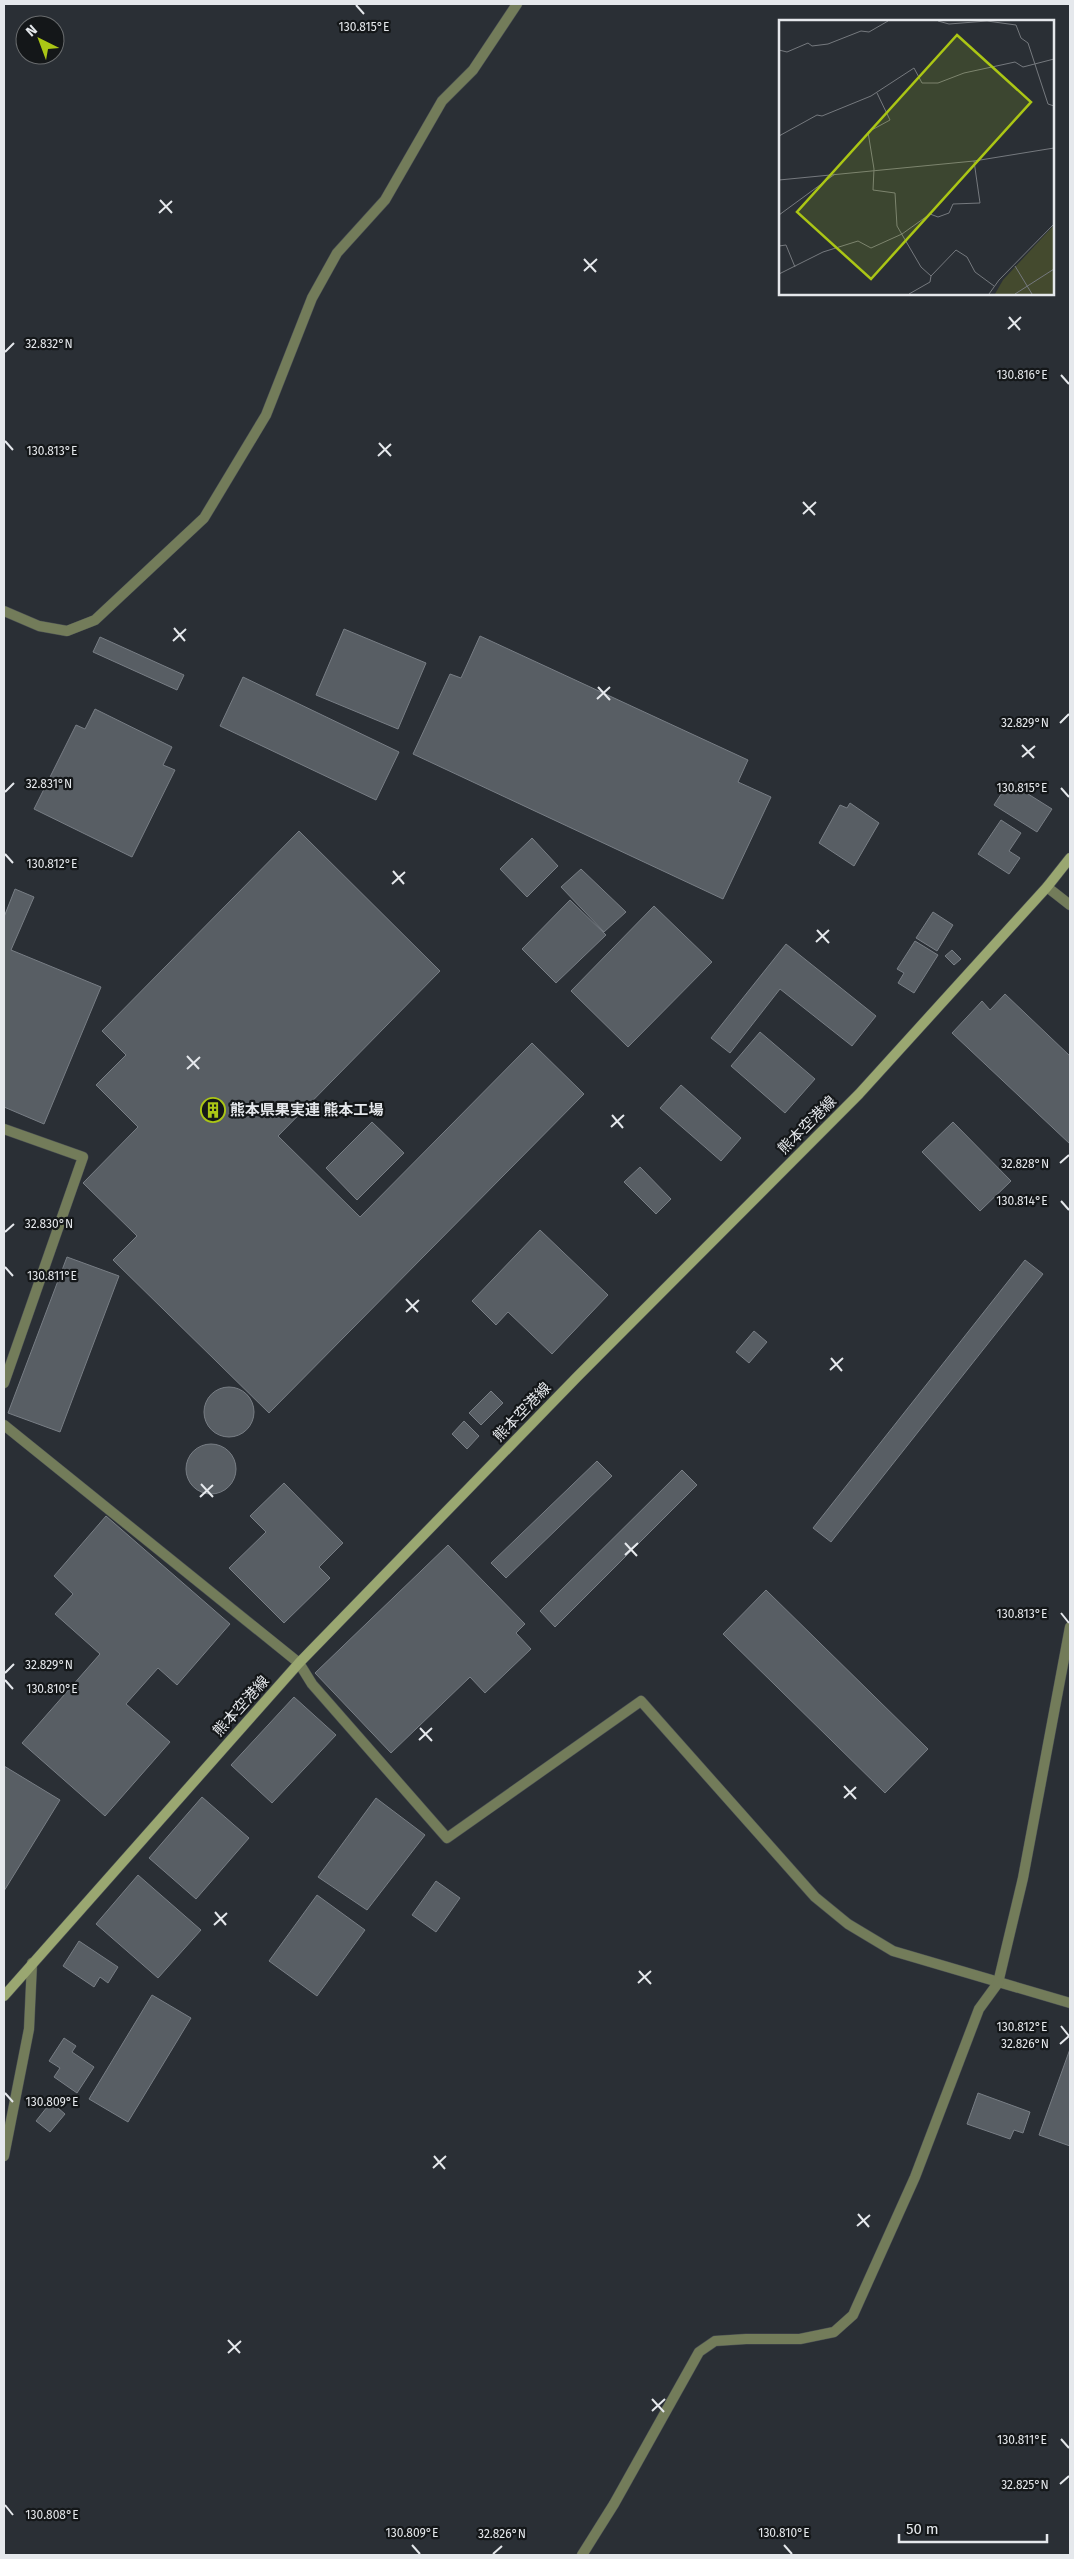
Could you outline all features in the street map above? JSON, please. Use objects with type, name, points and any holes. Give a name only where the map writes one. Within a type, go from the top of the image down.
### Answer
[{"type":"main road","name":"熊本空港線","points":[[4,1996],[299,1663],[577,1377],[859,1094],[1047,887],[1070,858]]},
{"type":"street","points":[[4,611],[39,626],[67,631],[95,620],[204,518],[266,415],[312,298],[337,254],[385,200],[442,101],[473,70],[517,4]]},
{"type":"street","points":[[1047,887],[1070,905]]},
{"type":"street","points":[[4,1130],[83,1157],[4,1383]]},
{"type":"street","points":[[4,1425],[299,1663],[312,1684],[447,1838],[641,1701],[815,1897],[848,1924],[893,1952],[1070,2003]]},
{"type":"street","points":[[582,2555],[614,2504],[699,2352],[715,2341],[746,2338],[800,2339],[834,2332],[853,2315],[915,2177],[978,2009],[998,1983],[1023,1878],[1070,1627]]},
{"type":"street","points":[[4,2156],[29,2029],[32,1963]]},
{"type":"building","points":[[344,629],[426,663],[398,729],[316,695]]},
{"type":"building","points":[[480,636],[748,760],[738,782],[771,797],[723,899],[413,754],[450,674],[461,678]]},
{"type":"building","points":[[100,637],[184,675],[177,690],[93,652]]},
{"type":"building","points":[[243,677],[399,752],[376,800],[220,726]]},
{"type":"building","points":[[95,709],[172,747],[163,765],[175,770],[132,857],[34,809],[76,725],[85,729]]},
{"type":"building","points":[[1009,782],[1052,809],[1037,832],[994,805]]},
{"type":"building","points":[[850,803],[879,823],[854,866],[819,843],[840,805],[847,808]]},
{"type":"building","points":[[1001,820],[1021,833],[1009,851],[1020,858],[1009,874],[978,854]]},
{"type":"building","name":"熊本県果実連 熊本工場","points":[[299,831],[440,971],[278,1136],[360,1217],[532,1043],[584,1094],[269,1413],[113,1260],[137,1236],[83,1183],[138,1127],[96,1085],[126,1055],[102,1031]]},
{"type":"building","points":[[532,838],[558,866],[527,897],[500,869]]},
{"type":"building","points":[[581,869],[626,912],[604,932],[561,887]]},
{"type":"building","points":[[15,889],[34,897],[11,950],[101,987],[44,1124],[4,1107],[4,917]]},
{"type":"building","points":[[570,900],[606,935],[556,983],[522,949]]},
{"type":"building","points":[[654,906],[712,962],[628,1047],[571,991]]},
{"type":"building","points":[[933,912],[953,925],[937,951],[916,938]]},
{"type":"building","points":[[915,941],[938,955],[914,993],[898,983],[904,973],[897,969]]},
{"type":"building","points":[[786,944],[876,1016],[852,1046],[780,989],[730,1053],[711,1038]]},
{"type":"building","points":[[952,950],[961,959],[954,965],[945,956]]},
{"type":"building","points":[[1005,994],[1070,1056],[1070,1144],[952,1033],[982,1001],[990,1010]]},
{"type":"building","points":[[760,1032],[815,1079],[785,1113],[731,1066]]},
{"type":"building","points":[[681,1085],[741,1138],[721,1161],[660,1108]]},
{"type":"building","points":[[372,1122],[404,1153],[357,1200],[326,1168]]},
{"type":"building","points":[[953,1122],[1011,1181],[980,1211],[922,1152]]},
{"type":"building","points":[[640,1167],[671,1199],[656,1214],[624,1182]]},
{"type":"building","points":[[540,1230],[608,1295],[552,1354],[508,1312],[496,1325],[472,1301]]},
{"type":"building","points":[[67,1257],[119,1276],[60,1432],[8,1413]]},
{"type":"building","points":[[1025,1260],[1043,1274],[831,1542],[813,1528]]},
{"type":"building","points":[[754,1331],[767,1342],[749,1363],[736,1352]]},
{"type":"building","points":[[224,1387],[234,1387],[247,1394],[254,1407],[254,1417],[247,1430],[234,1437],[224,1437],[215,1433],[208,1426],[204,1417],[204,1407],[208,1398],[215,1391]]},
{"type":"building","points":[[491,1391],[503,1403],[481,1425],[469,1413]]},
{"type":"building","points":[[464,1421],[479,1436],[467,1449],[452,1434]]},
{"type":"building","points":[[206,1444],[216,1444],[229,1451],[236,1464],[236,1474],[229,1487],[216,1494],[206,1494],[197,1490],[190,1483],[186,1474],[186,1464],[190,1455],[197,1448]]},
{"type":"building","points":[[597,1461],[612,1476],[506,1578],[491,1563]]},
{"type":"building","points":[[682,1470],[697,1485],[555,1627],[540,1611]]},
{"type":"building","points":[[284,1483],[343,1543],[319,1567],[330,1578],[284,1623],[229,1568],[266,1532],[250,1516]]},
{"type":"building","points":[[106,1516],[230,1624],[177,1685],[158,1668],[126,1704],[170,1742],[105,1816],[22,1743],[100,1654],[55,1614],[73,1594],[54,1576]]},
{"type":"building","points":[[448,1545],[525,1624],[516,1633],[531,1649],[485,1693],[470,1677],[391,1753],[315,1673]]},
{"type":"building","points":[[766,1590],[928,1749],[885,1793],[723,1634]]},
{"type":"building","points":[[294,1697],[336,1735],[272,1803],[231,1765]]},
{"type":"building","points":[[4,1766],[60,1800],[4,1891]]},
{"type":"building","points":[[202,1797],[249,1838],[196,1899],[149,1858]]},
{"type":"building","points":[[376,1798],[425,1835],[367,1910],[318,1877]]},
{"type":"building","points":[[138,1875],[201,1930],[158,1978],[96,1924]]},
{"type":"building","points":[[436,1881],[460,1898],[436,1932],[412,1915]]},
{"type":"building","points":[[317,1895],[365,1930],[317,1996],[269,1961]]},
{"type":"building","points":[[79,1941],[118,1967],[108,1983],[100,1977],[94,1987],[63,1966]]},
{"type":"building","points":[[152,1995],[191,2018],[128,2122],[89,2099]]},
{"type":"building","points":[[64,2038],[76,2046],[72,2052],[94,2067],[77,2093],[54,2077],[60,2068],[49,2061]]},
{"type":"building","points":[[1070,2049],[1070,2146],[1039,2135]]},
{"type":"building","points":[[978,2093],[1030,2112],[1023,2133],[1014,2130],[1010,2139],[967,2124]]},
{"type":"building","points":[[51,2102],[65,2114],[50,2132],[36,2121]]},
{"type":"place","name":"熊本県果実連 熊本工場","points":[[213,1110]]}]
